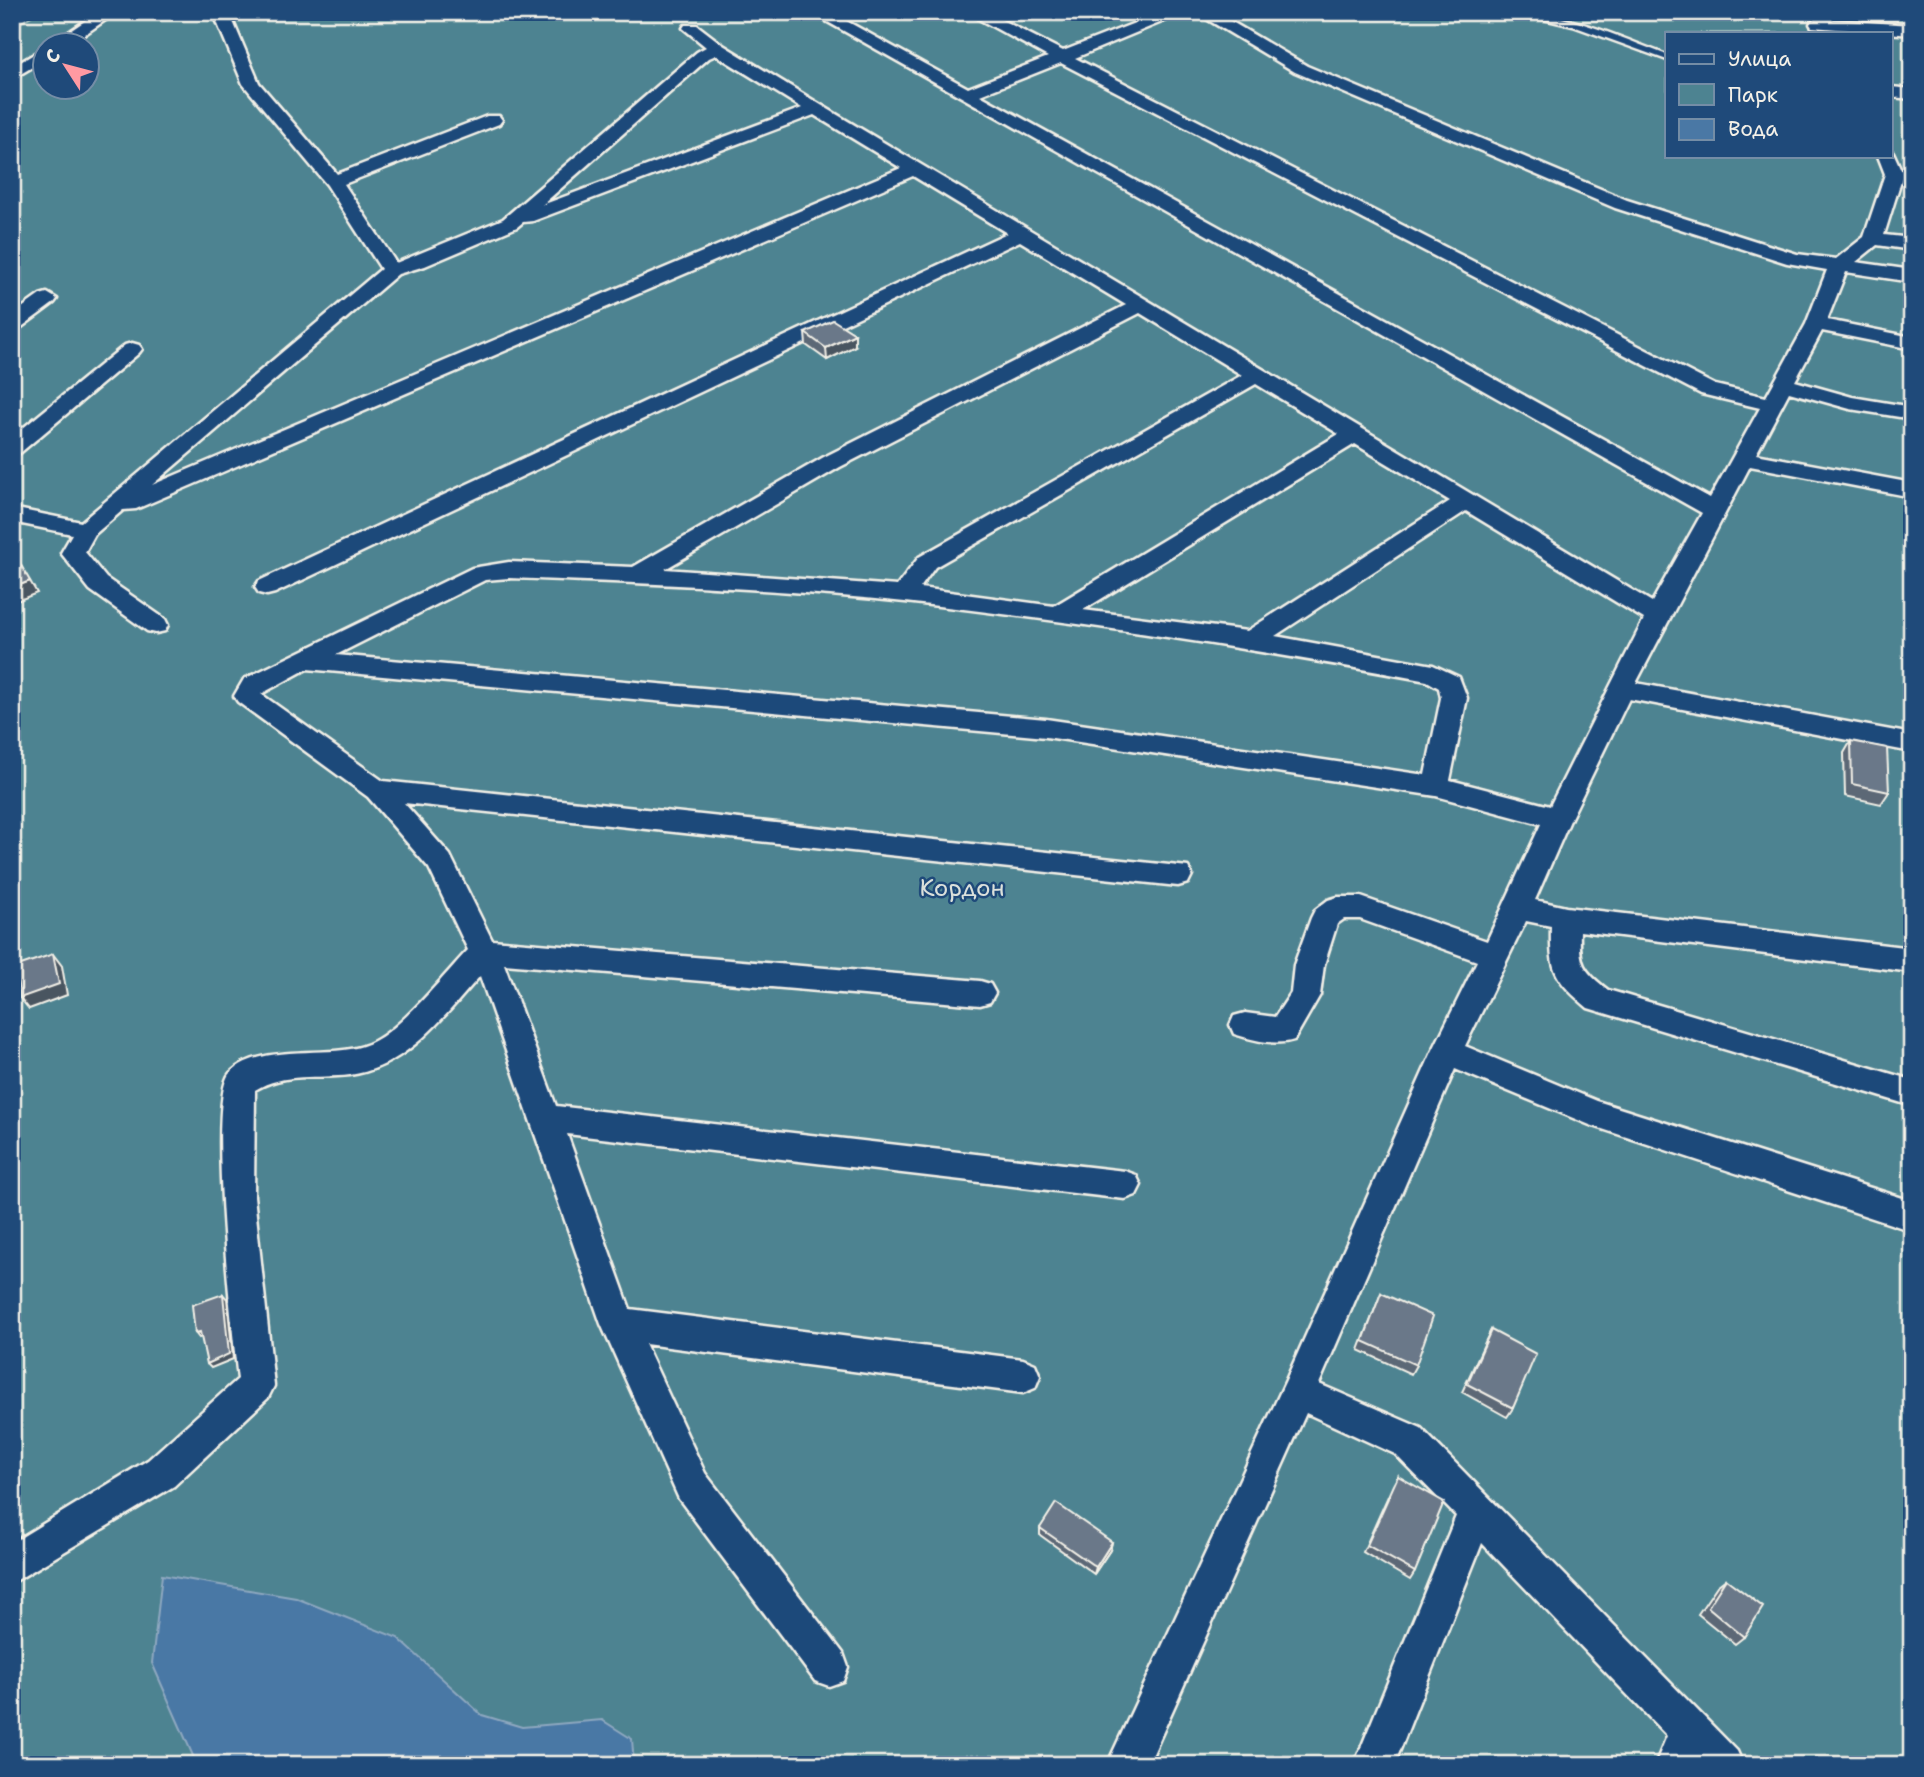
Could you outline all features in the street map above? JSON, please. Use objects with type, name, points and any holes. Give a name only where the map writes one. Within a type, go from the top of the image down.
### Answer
[{"type":"street","points":[[77,32],[108,12]]},
{"type":"street","points":[[221,12],[251,84],[334,182],[391,270]]},
{"type":"street","points":[[818,12],[1714,510]]},
{"type":"street","points":[[974,12],[1708,390],[1777,394],[1912,413]]},
{"type":"street","points":[[1136,12],[1155,21]]},
{"type":"street","points":[[967,94],[1178,12]]},
{"type":"street","points":[[1203,12],[1301,69],[1622,204],[1794,259],[1912,276]]},
{"type":"street","points":[[1817,23],[1912,30]]},
{"type":"street","points":[[691,29],[815,109],[916,167],[1464,502],[1657,616]]},
{"type":"street","points":[[510,223],[703,55],[717,48]]},
{"type":"street","points":[[12,74],[32,61]]},
{"type":"street","points":[[1892,92],[1912,94]]},
{"type":"street","points":[[156,625],[98,584],[73,553],[86,530],[391,270],[418,262],[510,223],[815,109]]},
{"type":"street","points":[[334,182],[493,120]]},
{"type":"street","points":[[1889,161],[1912,166]]},
{"type":"street","points":[[1127,1765],[1298,1392],[1447,1052],[1518,908],[1558,818],[1657,616],[1816,324],[1838,267],[1873,239],[1894,174],[1889,161]]},
{"type":"street","points":[[112,508],[142,500],[916,167]]},
{"type":"street","points":[[267,587],[1023,233]]},
{"type":"street","points":[[1873,239],[1912,244]]},
{"type":"street","points":[[12,325],[47,299]]},
{"type":"street","points":[[637,575],[832,462],[1141,305]]},
{"type":"street","points":[[1816,324],[1912,343]]},
{"type":"street","points":[[12,448],[132,349]]},
{"type":"street","points":[[902,594],[927,562],[1257,375]]},
{"type":"street","points":[[1057,615],[1355,434]]},
{"type":"street","points":[[1743,458],[1795,470],[1912,490]]},
{"type":"street","points":[[1251,640],[1464,502]]},
{"type":"street","points":[[12,514],[86,530]]},
{"type":"street","points":[[829,1667],[692,1486],[618,1324],[485,951],[440,862],[377,790],[247,695],[253,685],[480,573],[509,570],[637,575],[902,594],[1251,640],[1433,674],[1450,683],[1454,698],[1436,786]]},
{"type":"street","points":[[302,660],[1046,728],[1436,786],[1558,818]]},
{"type":"street","points":[[1622,689],[1912,743]]},
{"type":"street","points":[[377,790],[1178,875]]},
{"type":"street","points":[[1245,1025],[1283,1031],[1305,995],[1309,965],[1325,918],[1338,908],[1361,908],[1495,956]]},
{"type":"street","points":[[1518,908],[1566,918],[1912,960]]},
{"type":"street","points":[[1566,918],[1565,950],[1572,977],[1598,999],[1912,1093]]},
{"type":"street","points":[[485,951],[980,993]]},
{"type":"street","points":[[12,1564],[161,1473],[256,1386],[242,1253],[234,1133],[240,1083],[255,1071],[278,1065],[366,1059],[399,1041],[485,951]]},
{"type":"street","points":[[1447,1052],[1590,1112],[1912,1216]]},
{"type":"street","points":[[546,1118],[1125,1185]]},
{"type":"street","points":[[618,1324],[1023,1376]]},
{"type":"street","points":[[1298,1392],[1408,1441],[1476,1511],[1683,1748],[1723,1765]]},
{"type":"street","points":[[1374,1765],[1476,1511]]},
{"type":"lane","points":[[1518,12],[1575,24],[1665,57]]},
{"type":"green space","name":"Кордон","points":[[38,12],[1912,12],[1912,1765],[12,1765],[12,28]]},
{"type":"water","points":[[162,1575],[296,1598],[398,1638],[482,1715],[522,1727],[602,1720],[632,1739],[634,1765],[197,1765],[152,1663]]},
{"type":"building","points":[[833,320],[855,334],[826,348],[805,333]]},
{"type":"building","points":[[18,560],[30,581],[12,588],[12,562]]},
{"type":"building","points":[[1851,741],[1887,748],[1889,792],[1852,784]]},
{"type":"building","points":[[53,954],[59,984],[20,998],[15,967]]},
{"type":"building","points":[[1381,1293],[1433,1316],[1416,1365],[1363,1341]]},
{"type":"building","points":[[223,1294],[229,1354],[207,1364],[200,1332],[195,1333],[192,1305]]},
{"type":"building","points":[[1491,1330],[1536,1354],[1513,1408],[1467,1384]]},
{"type":"building","points":[[1398,1476],[1444,1502],[1415,1572],[1367,1545]]},
{"type":"building","points":[[1056,1503],[1112,1542],[1096,1567],[1040,1528]]},
{"type":"building","points":[[1726,1579],[1763,1607],[1744,1637],[1708,1607]]}]
